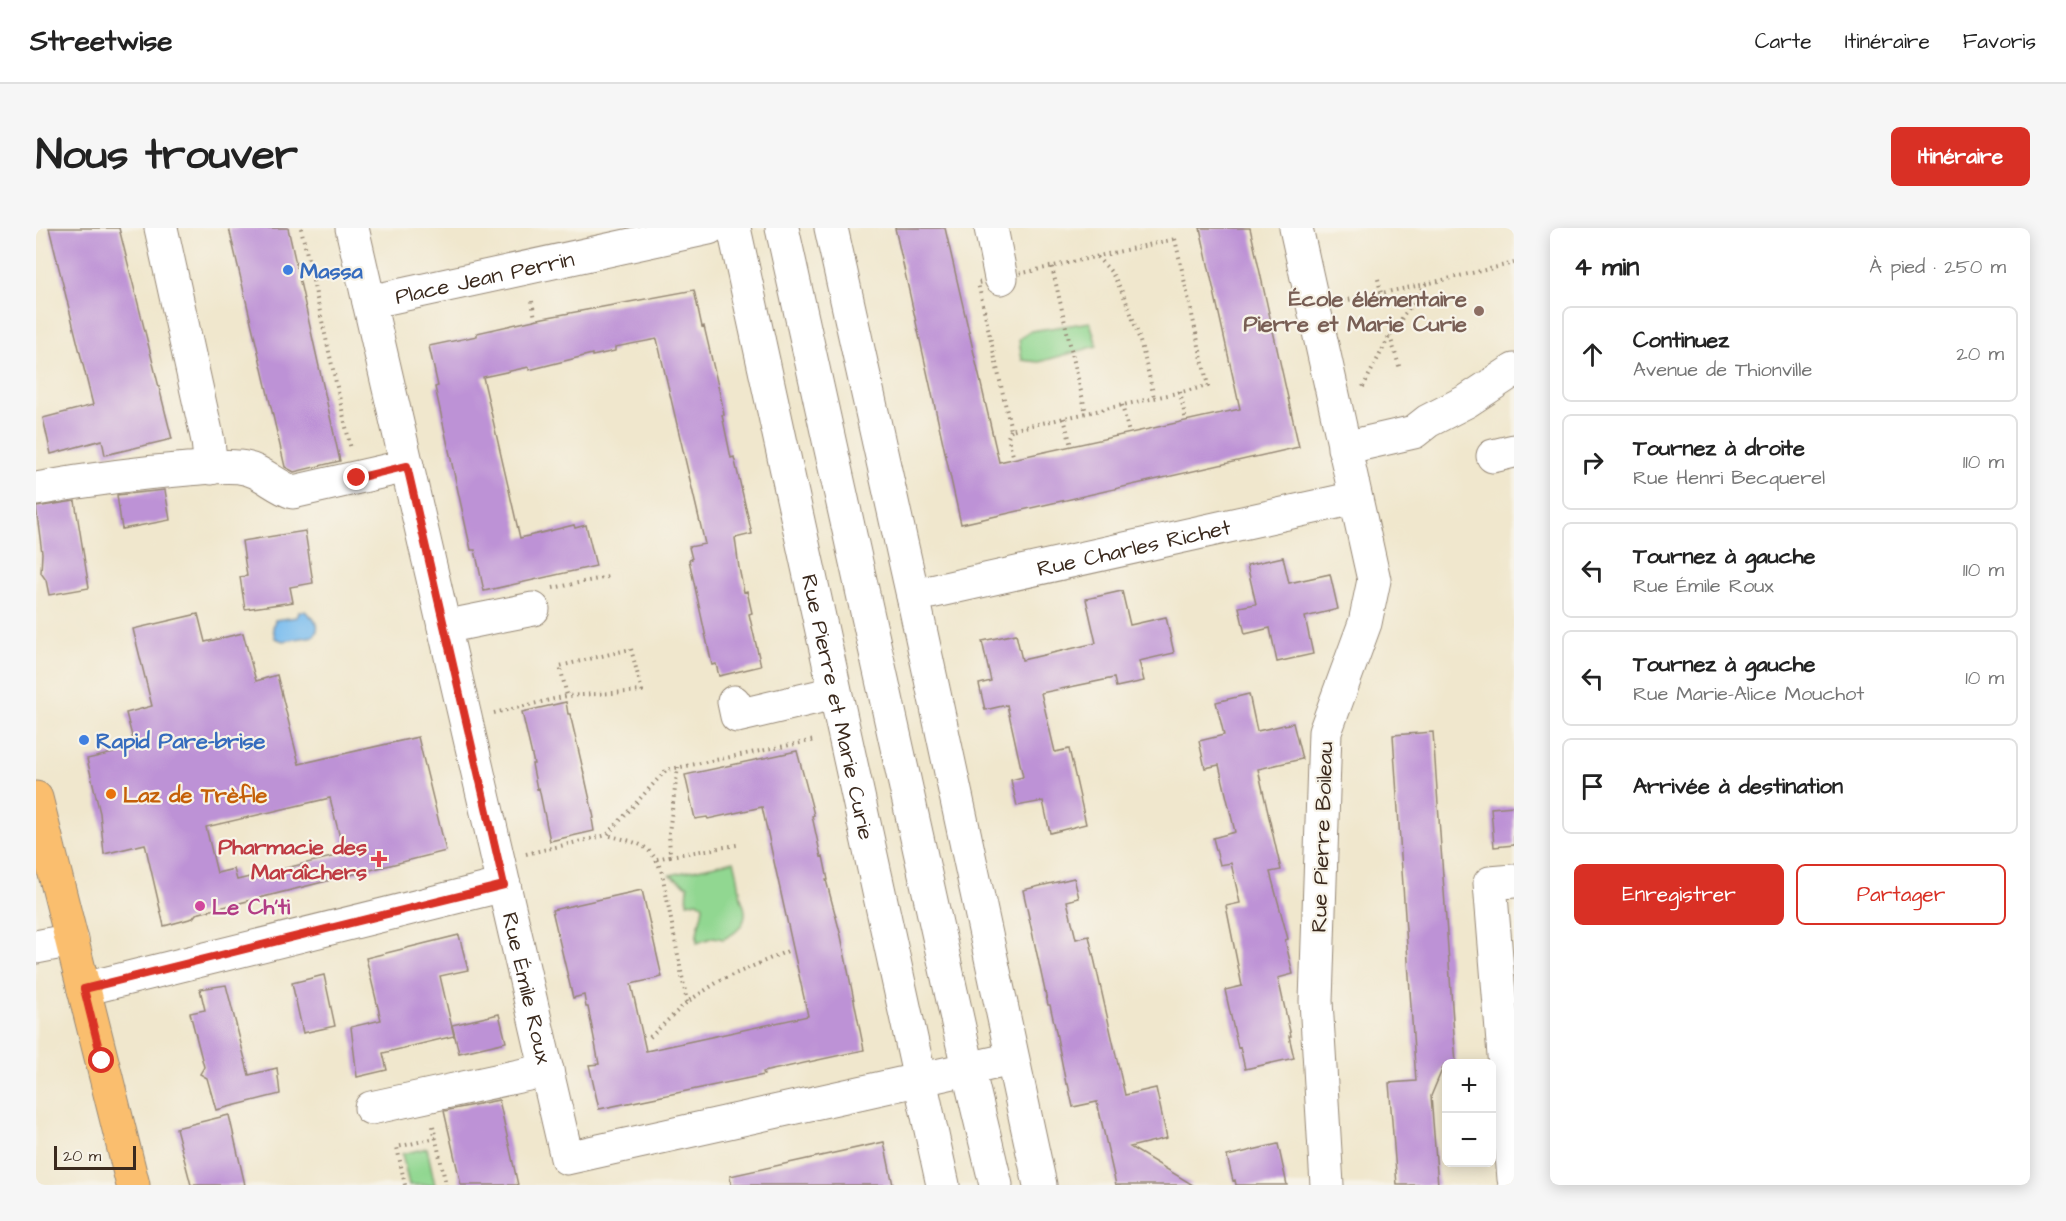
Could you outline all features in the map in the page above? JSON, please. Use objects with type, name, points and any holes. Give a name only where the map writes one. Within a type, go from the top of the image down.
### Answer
[{"type":"main road","points":[[36,798],[133,1185]]},
{"type":"street","points":[[161,228],[208,441],[211,468]]},
{"type":"street","name":"Place Jean Perrin","points":[[352,228],[369,302],[709,228]]},
{"type":"street","name":"Rue Pierre et Marie Curie","points":[[734,228],[832,715],[943,1185]]},
{"type":"street","points":[[782,228],[996,1185]]},
{"type":"street","points":[[831,228],[1040,1185]]},
{"type":"street","points":[[991,228],[1001,278]]},
{"type":"street","name":"Rue Pierre Boileau","points":[[1296,228],[1374,580],[1365,623],[1324,732],[1316,1002],[1327,1185]]},
{"type":"street","name":"Rue Émile Roux","points":[[369,302],[567,1158],[1012,1059]]},
{"type":"street","points":[[1344,448],[1414,432],[1428,421],[1467,401],[1514,370]]},
{"type":"street","points":[[36,489],[88,480],[240,467],[258,471],[284,489],[293,492],[407,466]]},
{"type":"street","name":"Rue Charles Richet","points":[[913,596],[1355,498]]},
{"type":"street","points":[[444,627],[533,609]]},
{"type":"street","points":[[734,702],[737,716],[832,715]]},
{"type":"street","points":[[762,731],[832,715]]},
{"type":"street","points":[[84,989],[501,871]]},
{"type":"street","points":[[1514,881],[1490,883],[1514,1179]]},
{"type":"street","points":[[36,947],[72,940]]},
{"type":"street","points":[[371,1108],[547,1070]]},
{"type":"path","points":[[301,228],[353,479]]},
{"type":"path","points":[[1011,430],[1208,386],[1175,239],[978,283],[1011,430],[1008,437],[1014,459]]},
{"type":"path","points":[[1097,257],[1112,274],[1129,311],[1147,364],[1154,398]]},
{"type":"path","points":[[1313,307],[1514,263]]},
{"type":"path","points":[[1052,267],[1086,413]]},
{"type":"path","points":[[1378,279],[1381,293]]},
{"type":"path","points":[[1335,405],[1357,400],[1390,335],[1426,284]]},
{"type":"path","points":[[532,301],[536,324]]},
{"type":"path","points":[[1390,335],[1400,369]]},
{"type":"path","points":[[1180,392],[1186,421]]},
{"type":"path","points":[[1122,405],[1129,433]]},
{"type":"path","points":[[1064,418],[1071,446]]},
{"type":"path","points":[[487,715],[567,696],[642,691],[631,649],[560,666],[567,696]]},
{"type":"path","points":[[607,836],[666,770],[832,715]]},
{"type":"path","points":[[670,856],[669,832],[678,767]]},
{"type":"path","points":[[501,871],[516,853],[522,855],[607,836],[641,844],[657,859],[662,873],[687,1002]]},
{"type":"path","points":[[657,859],[737,845]]},
{"type":"path","points":[[650,1037],[687,1002],[721,980],[790,950]]},
{"type":"path","points":[[426,1096],[446,1185]]},
{"type":"path","points":[[405,1185],[397,1147],[436,1138]]},
{"type":"green space","points":[[1090,322],[1097,346],[1039,362],[1022,360],[1019,339],[1031,331]]},
{"type":"green space","points":[[734,861],[745,910],[743,922],[735,932],[723,939],[714,937],[697,943],[703,906],[698,901],[687,903],[688,886],[670,875]]},
{"type":"green space","points":[[427,1148],[435,1185],[409,1185],[402,1154]]},
{"type":"water","points":[[305,611],[317,624],[317,632],[314,636],[283,641],[275,638],[273,628],[275,620],[297,617],[299,612]]},
{"type":"building","points":[[49,228],[119,228],[172,439],[105,455],[102,440],[51,454],[43,418],[93,405]]},
{"type":"building","points":[[229,228],[288,228],[340,461],[294,472],[285,467]]},
{"type":"building","points":[[895,228],[945,228],[999,462],[1240,409],[1200,228],[1250,228],[1299,447],[961,524]]},
{"type":"building","points":[[694,290],[722,403],[724,415],[722,415],[731,458],[734,457],[752,534],[735,538],[739,568],[744,592],[747,591],[752,613],[749,614],[761,666],[719,676],[716,664],[712,665],[689,560],[692,559],[689,547],[705,544],[657,339],[615,347],[615,351],[592,356],[592,354],[529,370],[529,367],[483,377],[520,538],[574,525],[575,528],[586,525],[596,566],[484,591],[475,550],[471,550],[435,387],[438,386],[429,346],[543,318]]},
{"type":"building","points":[[165,490],[170,520],[122,529],[117,495]]},
{"type":"building","points":[[75,501],[89,588],[49,595],[46,580],[41,573],[42,553],[36,507]]},
{"type":"building","points":[[305,531],[313,583],[290,587],[293,602],[245,609],[240,577],[247,576],[242,541]]},
{"type":"building","points":[[1283,557],[1289,583],[1330,574],[1338,609],[1305,617],[1313,654],[1277,662],[1270,628],[1245,634],[1239,607],[1256,604],[1247,565]]},
{"type":"building","points":[[1122,591],[1130,625],[1166,617],[1174,653],[1139,661],[1144,681],[1116,687],[1114,678],[1041,693],[1055,752],[1069,749],[1086,824],[1050,833],[1043,801],[1017,806],[1011,780],[1023,777],[1007,705],[985,710],[979,684],[991,681],[982,641],[1016,634],[1022,660],[1096,643],[1086,599]]},
{"type":"building","points":[[198,614],[205,642],[243,633],[256,681],[277,675],[299,764],[418,737],[446,851],[196,914],[193,918],[164,926],[145,844],[104,854],[100,813],[87,759],[135,748],[126,713],[152,706],[133,629]],"holes":[[[330,798],[344,854],[237,880],[234,869],[217,873],[206,827]]]},
{"type":"building","points":[[1249,694],[1257,731],[1293,723],[1302,759],[1258,769],[1281,870],[1270,872],[1288,939],[1285,940],[1293,974],[1278,978],[1294,1058],[1245,1069],[1225,990],[1242,986],[1226,906],[1240,903],[1231,863],[1220,865],[1213,838],[1235,832],[1219,765],[1205,768],[1199,741],[1224,735],[1216,702]]},
{"type":"building","points":[[566,702],[594,818],[592,819],[594,831],[550,841],[522,712]]},
{"type":"building","points":[[1433,732],[1456,1059],[1442,1059],[1442,1070],[1431,1096],[1438,1185],[1397,1185],[1389,1083],[1416,1081],[1393,735]]},
{"type":"building","points":[[797,751],[814,815],[812,816],[841,936],[864,1050],[763,1072],[764,1075],[599,1109],[589,1065],[599,1064],[588,1007],[586,1007],[584,995],[573,998],[552,910],[642,890],[662,977],[631,984],[646,1051],[808,1016],[762,807],[708,819],[707,817],[695,819],[685,775]]},
{"type":"building","points":[[1514,806],[1514,845],[1494,847],[1491,808]]},
{"type":"building","points":[[1074,878],[1079,898],[1067,901],[1076,939],[1089,936],[1125,1095],[1156,1088],[1167,1138],[1130,1147],[1193,1185],[1116,1185],[1097,1102],[1073,1107],[1023,890]]},
{"type":"building","points":[[459,935],[468,970],[440,976],[454,1036],[383,1053],[387,1070],[357,1077],[351,1027],[381,1020],[366,958]]},
{"type":"building","points":[[324,975],[335,1026],[303,1033],[292,983]]},
{"type":"building","points":[[226,985],[249,1075],[277,1068],[280,1094],[216,1110],[207,1078],[200,1074],[204,1067],[190,1013],[205,1010],[200,989]]},
{"type":"building","points":[[499,1014],[506,1042],[459,1053],[452,1025]]},
{"type":"building","points":[[499,1100],[518,1185],[461,1185],[444,1111]]},
{"type":"building","points":[[229,1115],[245,1185],[191,1185],[176,1128]]},
{"type":"building","points":[[884,1142],[893,1185],[731,1185],[730,1176]]},
{"type":"building","points":[[1278,1144],[1287,1185],[1236,1185],[1227,1156]]},
{"type":"place","name":"Massa","points":[[288,270]]},
{"type":"place","name":"École élémentaire Pierre et Marie Curie","points":[[1479,311]]},
{"type":"place","name":"Rapid Pare-brise","points":[[84,740]]},
{"type":"place","name":"Laz de Trèfle","points":[[111,794]]},
{"type":"place","name":"Pharmacie des Maraîchers","points":[[379,859]]},
{"type":"place","name":"Le Ch'ti","points":[[200,906]]},
{"type":"route","points":[[102,1061],[84,989],[504,885],[407,466],[357,478]]}]
